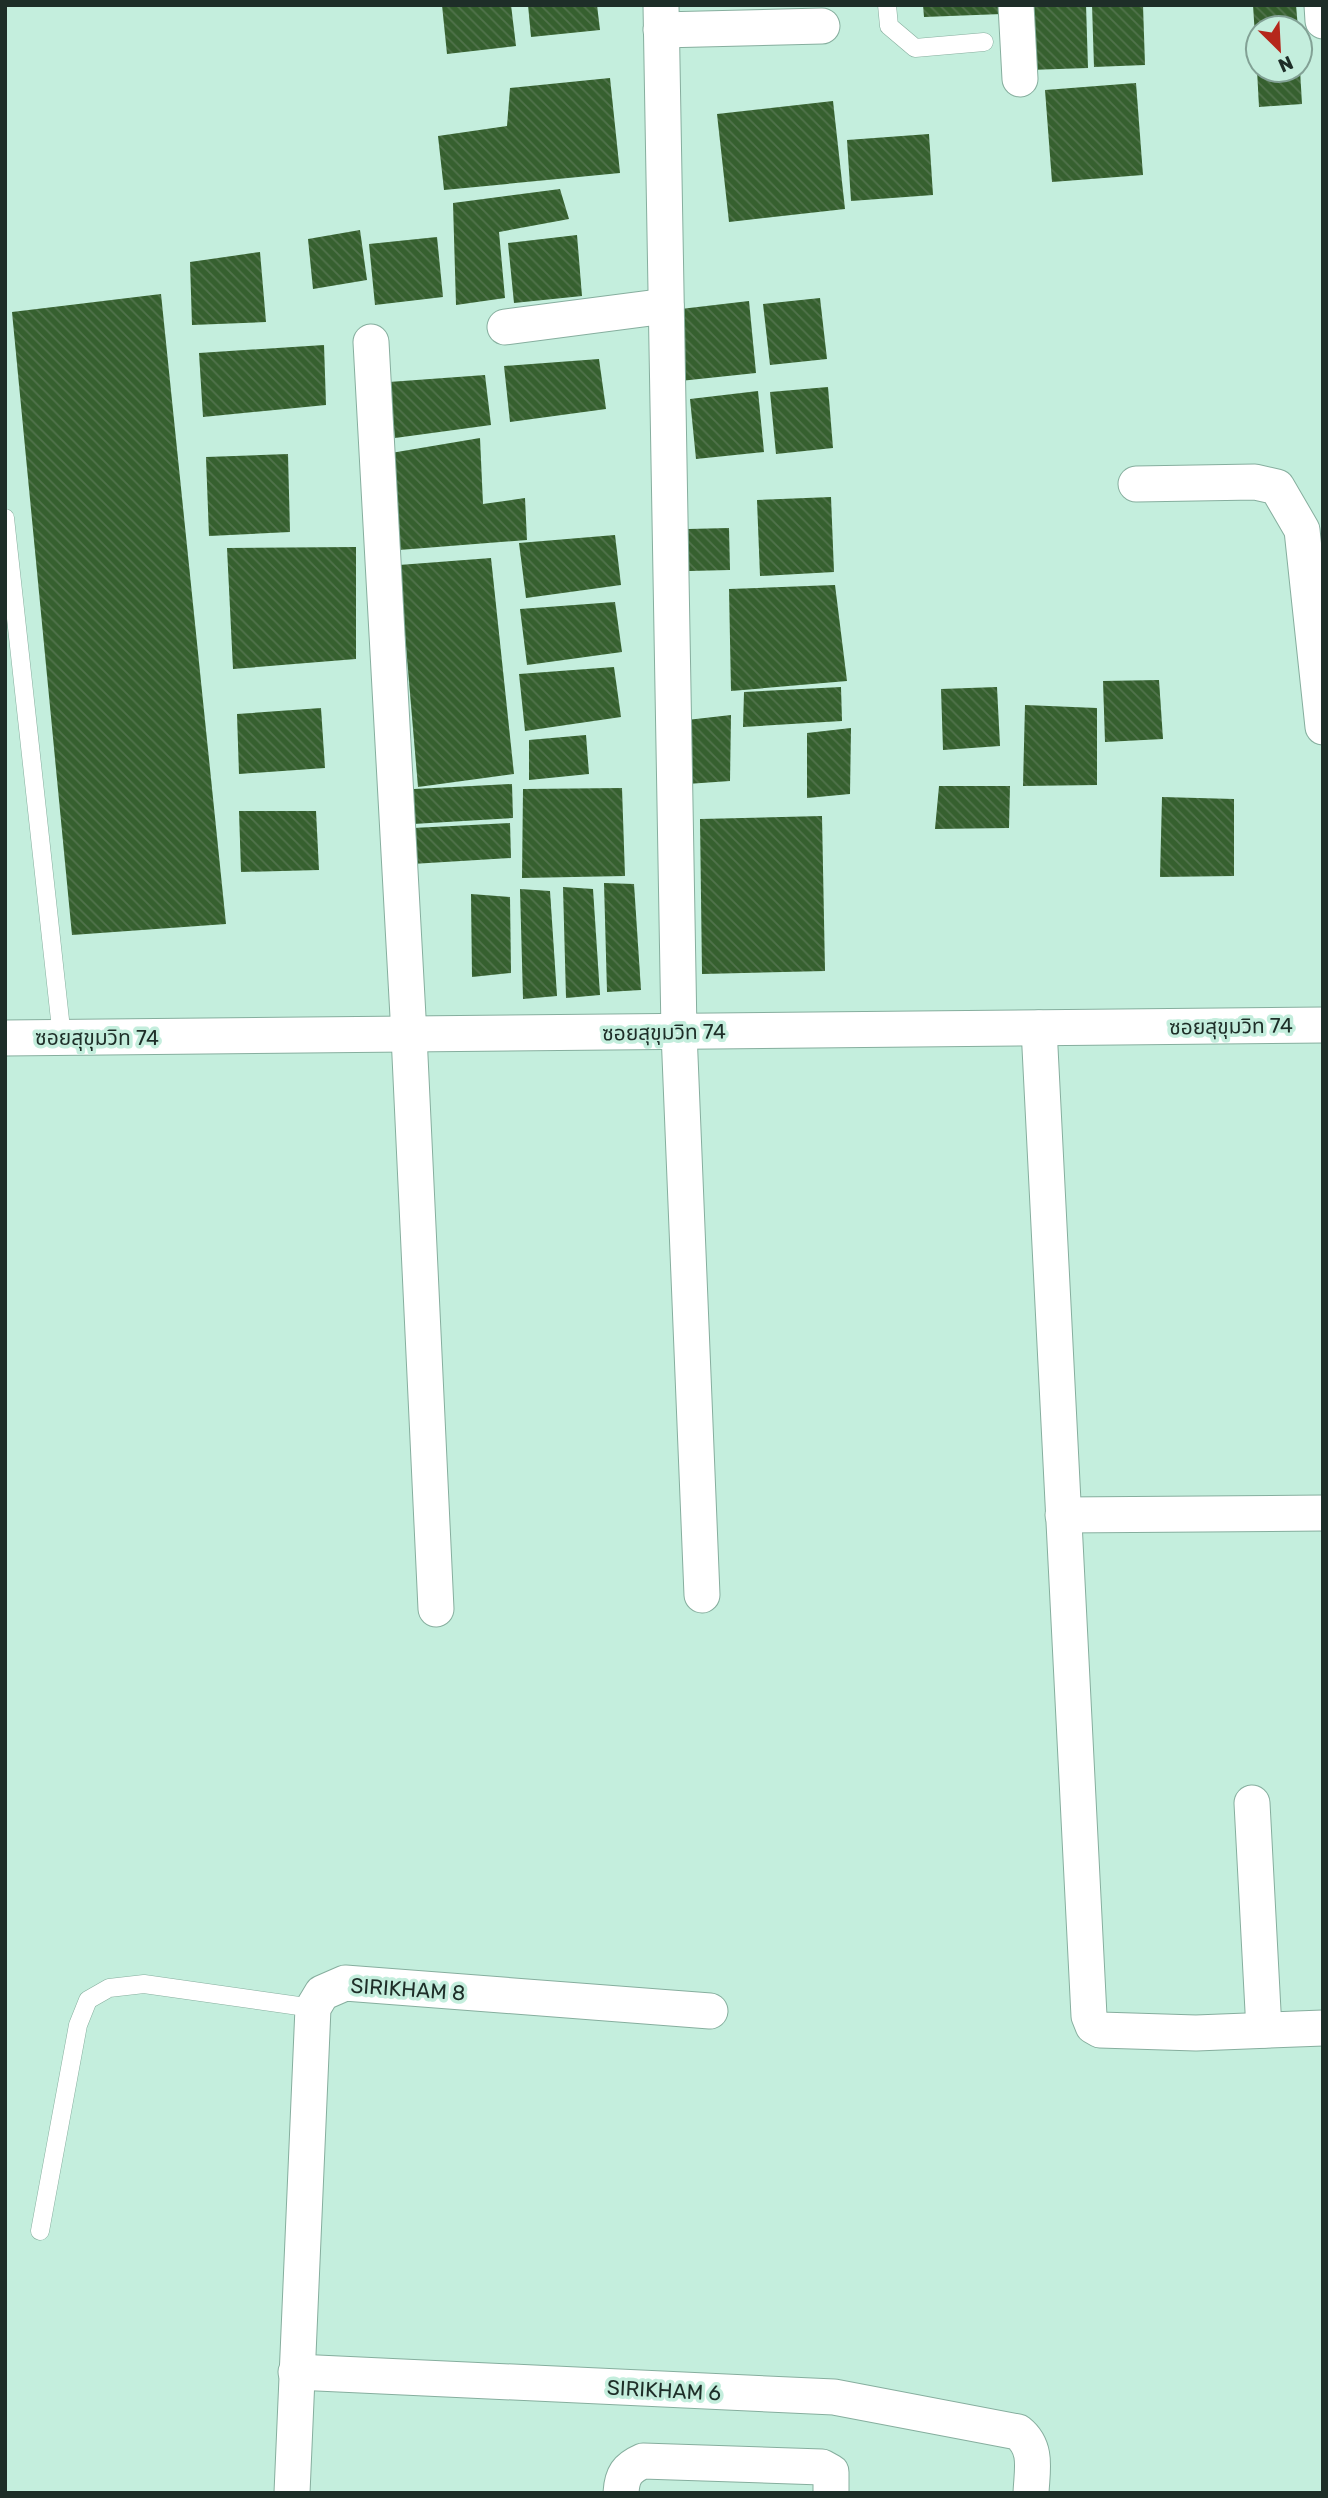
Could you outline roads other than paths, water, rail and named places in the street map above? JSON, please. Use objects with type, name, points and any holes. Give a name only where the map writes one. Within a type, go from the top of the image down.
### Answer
[{"type":"street","points":[[1016,5],[1020,79]]},
{"type":"street","points":[[1322,5],[1323,21]]},
{"type":"street","points":[[702,1595],[679,1032],[661,17],[822,26]]},
{"type":"street","points":[[505,327],[666,306]]},
{"type":"street","points":[[370,342],[409,1035],[436,1609]]},
{"type":"street","points":[[1136,484],[1255,482],[1277,487],[1302,530],[1323,727]]},
{"type":"street","name":"ซอยสุขุมวิท 74","points":[[5,1038],[1323,1025]]},
{"type":"street","points":[[1039,1028],[1089,2016],[1093,2026],[1100,2031],[1196,2033],[1323,2028]]},
{"type":"street","points":[[1063,1515],[1323,1513]]},
{"type":"street","points":[[1252,1802],[1264,2030]]},
{"type":"street","name":"SIRIKHAM 8","points":[[313,2008],[322,1993],[345,1983],[709,2011]]},
{"type":"street","points":[[292,2493],[313,2008]]},
{"type":"street","name":"SIRIKHAM 6","points":[[296,2372],[834,2397],[1018,2432],[1027,2439],[1033,2451],[1031,2493]]},
{"type":"street","points":[[621,2493],[622,2480],[629,2468],[643,2461],[822,2468],[831,2472],[831,2493]]},
{"type":"lane","points":[[887,5],[890,26],[915,48],[984,42]]},
{"type":"lane","points":[[5,518],[62,1038]]},
{"type":"lane","points":[[40,2231],[78,2025],[88,2000],[109,1989],[144,1984],[313,2008]]}]
